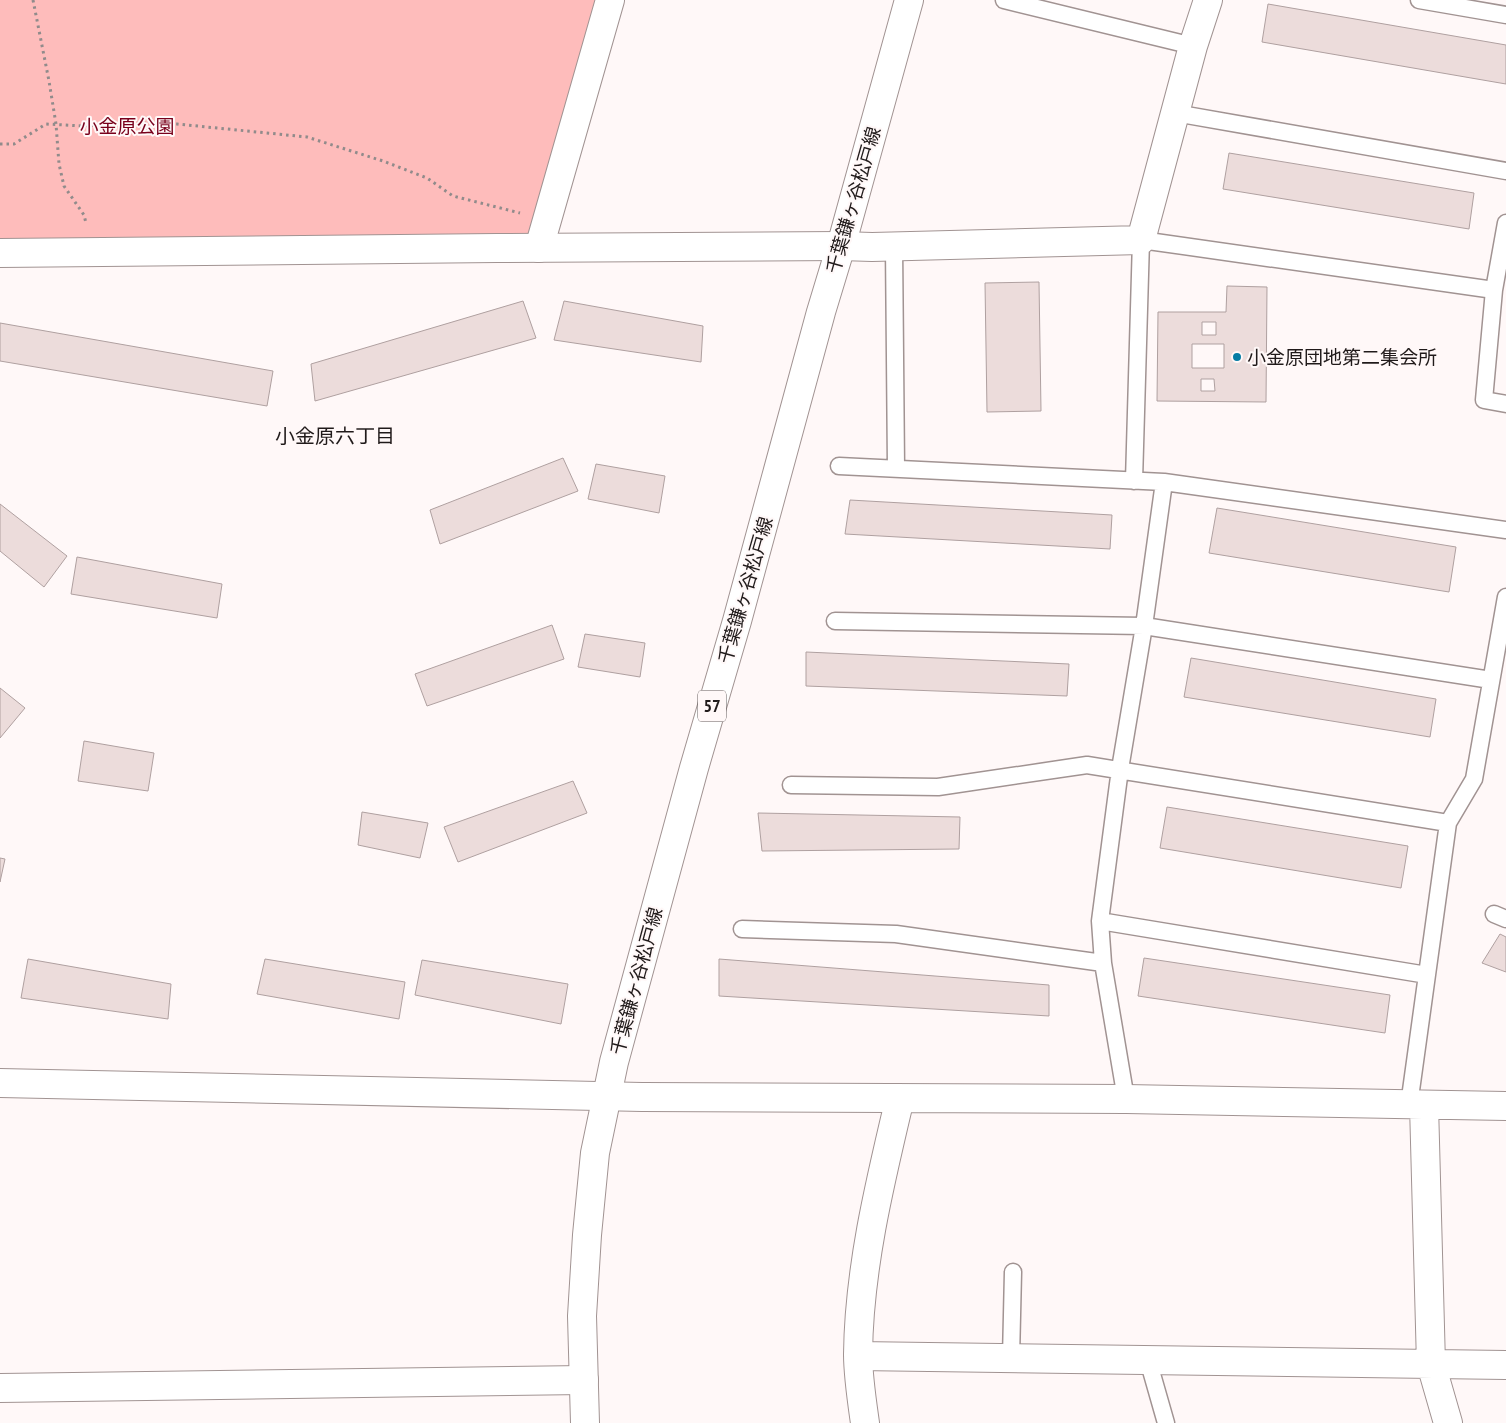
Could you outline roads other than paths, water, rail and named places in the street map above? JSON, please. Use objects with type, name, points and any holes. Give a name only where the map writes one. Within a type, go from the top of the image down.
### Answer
[{"type":"street","points":[[539,248],[610,0]]},
{"type":"street","name":"千葉鎌ヶ谷松戸線","points":[[584,1423],[582,1316],[587,1235],[595,1153],[607,1095],[691,777],[740,611],[818,321],[841,246],[909,0]]},
{"type":"street","points":[[0,253],[894,246],[1140,240],[1193,46],[1208,0]]},
{"type":"street","points":[[0,1083],[607,1095],[1126,1099],[1506,1106]]},
{"type":"street","points":[[865,1423],[858,1356],[862,1296],[869,1240],[880,1180],[900,1098]]},
{"type":"street","points":[[1416,1105],[1431,1364],[1448,1423]]},
{"type":"street","points":[[858,1356],[1506,1365]]},
{"type":"street","points":[[0,1388],[584,1380]]},
{"type":"lane","points":[[1004,0],[1193,46]]},
{"type":"lane","points":[[1419,0],[1506,15]]},
{"type":"lane","points":[[1175,113],[1506,171]]},
{"type":"lane","points":[[1506,223],[1494,290],[1484,400],[1506,404]]},
{"type":"lane","points":[[1134,481],[1140,240],[1494,290]]},
{"type":"lane","points":[[894,246],[896,468]]},
{"type":"lane","points":[[839,466],[1164,482],[1506,530]]},
{"type":"lane","points":[[1126,1099],[1103,963],[1100,921],[1120,770],[1144,626],[1164,482]]},
{"type":"lane","points":[[1416,1105],[1427,975],[1448,823],[1474,779],[1506,597]]},
{"type":"lane","points":[[835,621],[1144,626],[1491,680]]},
{"type":"lane","points":[[791,785],[938,787],[1087,765],[1448,823]]},
{"type":"lane","points":[[1100,921],[1427,975]]},
{"type":"lane","points":[[742,929],[896,934],[1103,963]]},
{"type":"lane","points":[[1011,1358],[1013,1272]]},
{"type":"lane","points":[[1148,1360],[1166,1423]]},
{"type":"place","name":"小金原団地第二集会所","points":[[1237,357]]},
{"type":"district","name":"小金原六丁目","points":[[335,436]]},
{"type":"park label","name":"小金原公園","points":[[127,126]]}]
